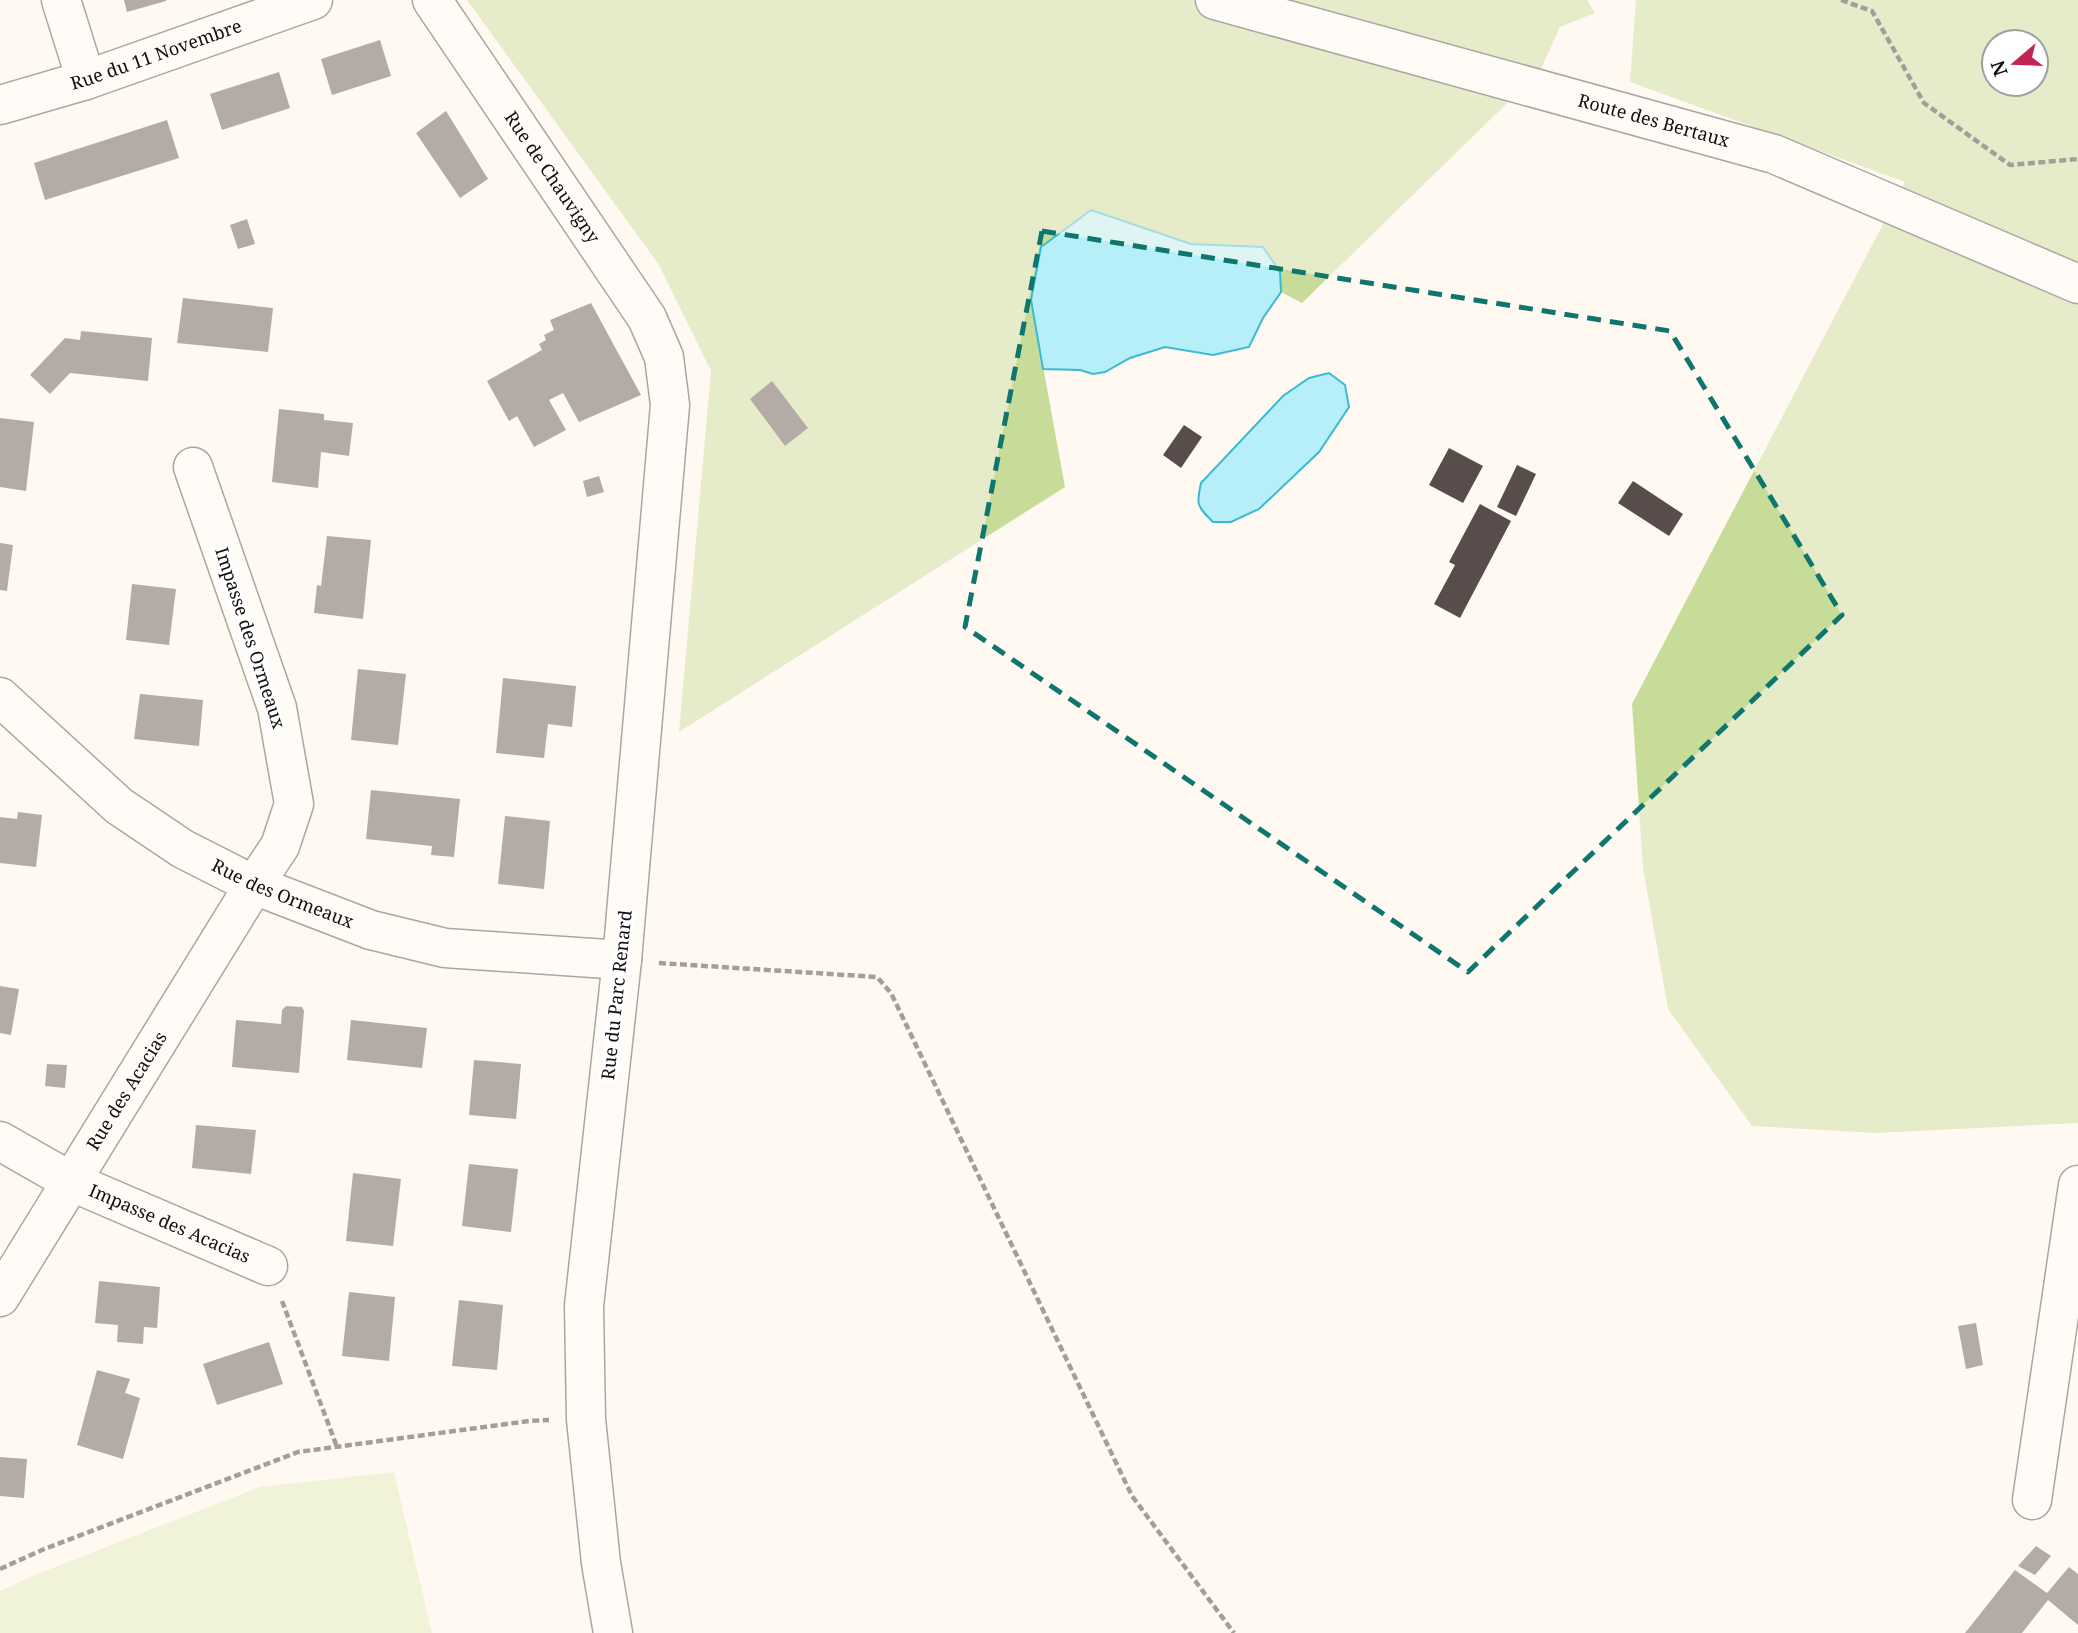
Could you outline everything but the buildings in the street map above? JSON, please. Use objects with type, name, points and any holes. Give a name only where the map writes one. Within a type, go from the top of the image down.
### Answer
[{"type":"street","points":[[61,0],[86,80]]},
{"type":"street","name":"Rue du 11 Novembre","points":[[0,105],[86,80],[313,0]]},
{"type":"street","name":"Rue de Chauvigny","points":[[432,0],[647,318],[664,357]]},
{"type":"street","name":"Route des Bertaux","points":[[1215,0],[1774,154],[2078,284]]},
{"type":"street","name":"Rue du Parc Renard","points":[[613,1633],[601,1563],[586,1419],[584,1307],[622,960],[670,405],[664,357]]},
{"type":"street","name":"Impasse des Ormeaux","points":[[193,467],[276,708],[294,804],[281,846],[254,886]]},
{"type":"street","name":"Rue des Ormeaux","points":[[0,697],[119,806],[183,849],[254,886],[371,930],[445,948],[622,960]]},
{"type":"street","name":"Rue des Acacias","points":[[0,1297],[254,886]]},
{"type":"street","name":"Impasse des Acacias","points":[[0,1141],[72,1182],[268,1266]]},
{"type":"street","points":[[2032,1500],[2078,1185]]},
{"type":"path","points":[[1841,0],[1872,11],[1924,103],[2010,165],[2078,159]]},
{"type":"path","points":[[622,960],[877,977],[891,993],[1132,1496],[1234,1633]]},
{"type":"path","points":[[268,1266],[337,1447]]},
{"type":"path","points":[[0,1569],[42,1550],[298,1452],[529,1421],[586,1419]]},
{"type":"highlighted area","points":[[1042,231],[1670,331],[1842,615],[1468,972],[965,627]]},
{"type":"green space","points":[[467,0],[1587,0],[1595,13],[1560,27],[1540,71],[1302,303],[1281,292],[1280,272],[1262,247],[1191,244],[1092,210],[1041,246],[1031,300],[1065,487],[679,732],[711,371],[659,265]]},
{"type":"green space","points":[[1636,0],[2078,0],[2078,1123],[1876,1133],[1752,1126],[1668,1009],[1643,868],[1632,704],[1905,182],[1630,82]]},
{"type":"green space","points":[[394,1472],[432,1633],[0,1633],[0,1591],[32,1576],[260,1487]]},
{"type":"water","points":[[1091,210],[1191,244],[1263,247],[1280,272],[1281,292],[1263,318],[1249,347],[1213,355],[1165,347],[1130,358],[1105,372],[1093,374],[1080,370],[1043,369],[1031,300],[1041,247]]},
{"type":"water","points":[[1329,373],[1345,385],[1349,407],[1319,452],[1259,509],[1231,522],[1213,522],[1199,505],[1201,483],[1283,396],[1309,378]]}]
